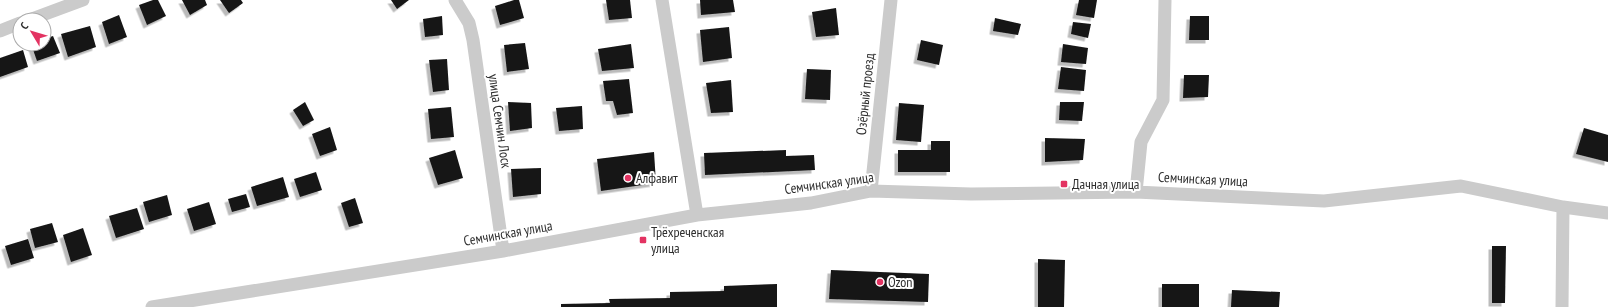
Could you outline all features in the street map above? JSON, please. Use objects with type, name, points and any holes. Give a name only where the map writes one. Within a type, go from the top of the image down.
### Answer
[{"type":"street","points":[[51,12],[83,0]]},
{"type":"street","name":"улица Семчин Лоск","points":[[455,0],[469,23],[502,251]]},
{"type":"street","points":[[662,0],[697,215]]},
{"type":"street","name":"Озёрный проезд","points":[[871,191],[891,0]]},
{"type":"street","points":[[1136,192],[1141,142],[1163,100],[1165,0]]},
{"type":"street","points":[[0,31],[12,26]]},
{"type":"street","name":"Семчинская улица","points":[[152,307],[502,251],[697,215],[811,203],[871,191],[971,194],[1136,192],[1324,201],[1461,186],[1564,207],[1608,213]]},
{"type":"street","points":[[1562,307],[1564,207]]},
{"type":"building","points":[[153,0],[158,0],[166,16],[147,25],[139,5]]},
{"type":"building","points":[[182,0],[205,0],[207,5],[190,15]]},
{"type":"building","points":[[220,0],[241,0],[243,3],[229,13]]},
{"type":"building","points":[[391,0],[409,0],[397,9]]},
{"type":"building","points":[[514,0],[519,0],[524,18],[500,25],[495,6]]},
{"type":"building","points":[[606,0],[630,0],[632,18],[609,20]]},
{"type":"building","points":[[700,0],[733,0],[735,12],[701,15]]},
{"type":"building","points":[[1079,0],[1097,0],[1094,18],[1076,15]]},
{"type":"building","points":[[836,8],[839,35],[816,37],[812,12]]},
{"type":"building","points":[[119,15],[127,37],[109,44],[102,22]]},
{"type":"building","points":[[442,16],[443,35],[425,37],[423,19]]},
{"type":"building","points":[[1190,16],[1209,16],[1209,40],[1189,40]]},
{"type":"building","points":[[995,18],[1021,24],[1018,35],[993,31]]},
{"type":"building","points":[[1073,22],[1091,24],[1088,38],[1071,34]]},
{"type":"building","points":[[90,26],[96,47],[68,57],[61,34]]},
{"type":"building","points":[[729,27],[732,58],[703,62],[700,30]]},
{"type":"building","points":[[52,36],[60,53],[37,61],[34,52],[52,52]]},
{"type":"building","points":[[921,40],[943,45],[939,65],[917,60]]},
{"type":"building","points":[[525,43],[529,69],[507,72],[504,45]]},
{"type":"building","points":[[631,44],[634,68],[602,71],[598,49]]},
{"type":"building","points":[[1063,44],[1088,48],[1086,64],[1061,62]]},
{"type":"building","points":[[17,52],[24,52],[28,67],[0,77],[0,58]]},
{"type":"building","points":[[447,59],[449,90],[433,92],[429,60]]},
{"type":"building","points":[[1061,67],[1086,70],[1084,91],[1058,89]]},
{"type":"building","points":[[807,69],[831,70],[830,100],[805,99]]},
{"type":"building","points":[[1184,75],[1209,75],[1208,97],[1183,98]]},
{"type":"building","points":[[629,79],[633,113],[617,115],[613,101],[606,101],[603,81]]},
{"type":"building","points":[[731,80],[733,112],[711,113],[706,83]]},
{"type":"building","points":[[305,102],[314,120],[303,126],[293,110]]},
{"type":"building","points":[[508,102],[531,103],[532,128],[510,131]]},
{"type":"building","points":[[1060,102],[1084,102],[1082,121],[1059,120]]},
{"type":"building","points":[[899,103],[924,105],[921,142],[896,140]]},
{"type":"building","points":[[582,106],[583,129],[559,131],[556,108]]},
{"type":"building","points":[[451,107],[454,137],[431,139],[428,109]]},
{"type":"building","points":[[330,127],[337,150],[320,156],[312,134]]},
{"type":"building","points":[[1584,128],[1608,135],[1608,162],[1576,154]]},
{"type":"building","points":[[1045,138],[1085,139],[1083,160],[1045,162]]},
{"type":"building","points":[[931,141],[950,141],[950,172],[898,172],[898,150],[931,150]]},
{"type":"building","points":[[455,150],[463,178],[438,185],[429,158]]},
{"type":"building","points":[[786,150],[786,156],[814,155],[815,170],[705,175],[704,153]]},
{"type":"building","points":[[654,152],[656,183],[601,191],[597,159]]},
{"type":"building","points":[[541,168],[541,194],[513,197],[511,169]]},
{"type":"building","points":[[316,172],[322,190],[300,197],[294,179]]},
{"type":"building","points":[[283,177],[289,197],[257,206],[251,187]]},
{"type":"building","points":[[246,194],[250,207],[232,212],[228,199]]},
{"type":"building","points":[[167,195],[172,215],[149,222],[143,202]]},
{"type":"building","points":[[355,198],[363,223],[349,227],[341,203]]},
{"type":"building","points":[[209,202],[216,224],[194,231],[187,209]]},
{"type":"building","points":[[137,208],[144,229],[116,238],[109,216]]},
{"type":"building","points":[[52,223],[58,242],[35,248],[30,229]]},
{"type":"building","points":[[83,228],[92,255],[71,262],[63,235]]},
{"type":"building","points":[[28,239],[34,258],[11,265],[5,246]]},
{"type":"building","points":[[1492,246],[1506,246],[1505,303],[1492,303]]},
{"type":"building","points":[[1038,259],[1065,260],[1064,307],[1038,307]]},
{"type":"building","points":[[831,270],[929,274],[928,302],[829,299]]},
{"type":"building","points":[[777,284],[777,307],[561,307],[561,304],[610,303],[609,299],[670,298],[670,292],[724,291],[724,286]]},
{"type":"building","points":[[1162,284],[1199,284],[1199,307],[1162,307]]},
{"type":"building","points":[[1232,290],[1280,292],[1279,307],[1231,307]]},
{"type":"place","name":"Алфавит","points":[[628,178]]},
{"type":"place","name":"Дачная улица","points":[[1064,184]]},
{"type":"place","name":"Трёхреченская улица","points":[[643,240]]},
{"type":"place","name":"Ozon","points":[[880,282]]}]
